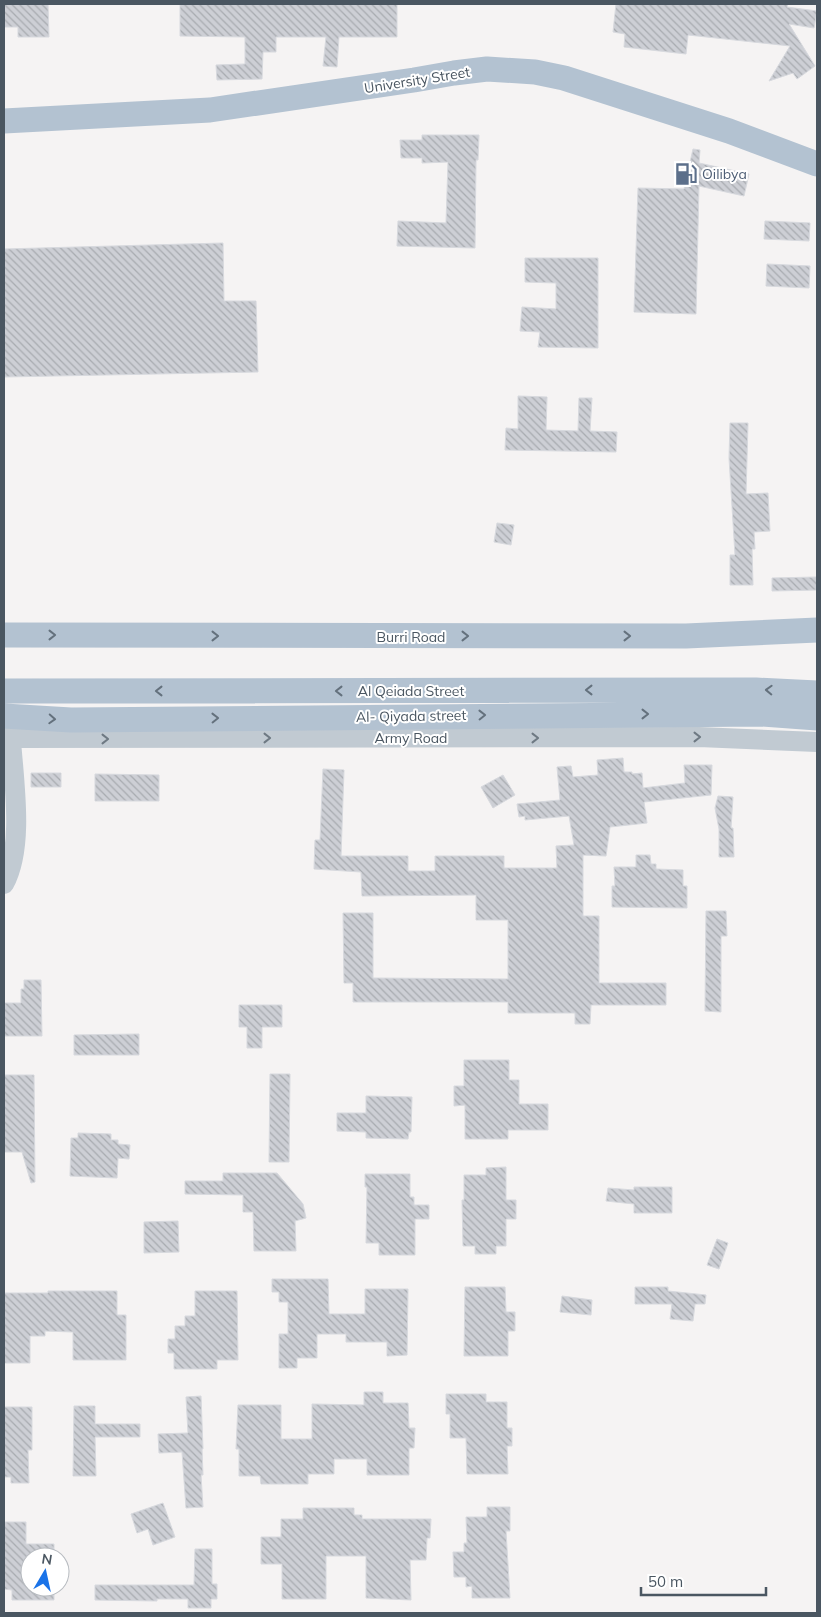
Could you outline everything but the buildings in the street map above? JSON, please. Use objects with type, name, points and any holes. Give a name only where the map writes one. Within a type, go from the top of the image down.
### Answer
[{"type":"main road","name":"University Street","points":[[4,121],[210,110],[487,69],[535,72],[564,78],[729,131],[817,164]]},
{"type":"main road","name":"Burri Road","points":[[4,635],[686,636],[817,630]]},
{"type":"main road","name":"Al Qeiada Street","points":[[4,691],[756,690],[817,693]]},
{"type":"main road","name":"Al- Qiyada street","points":[[7,727],[81,720],[761,714],[817,718]]},
{"type":"street","name":"Army Road","points":[[7,727],[699,737],[817,742]]},
{"type":"street","points":[[4,884],[10,873],[16,834],[15,789],[7,727]]},
{"type":"place","name":"Oilibya","points":[[686,174]]}]
